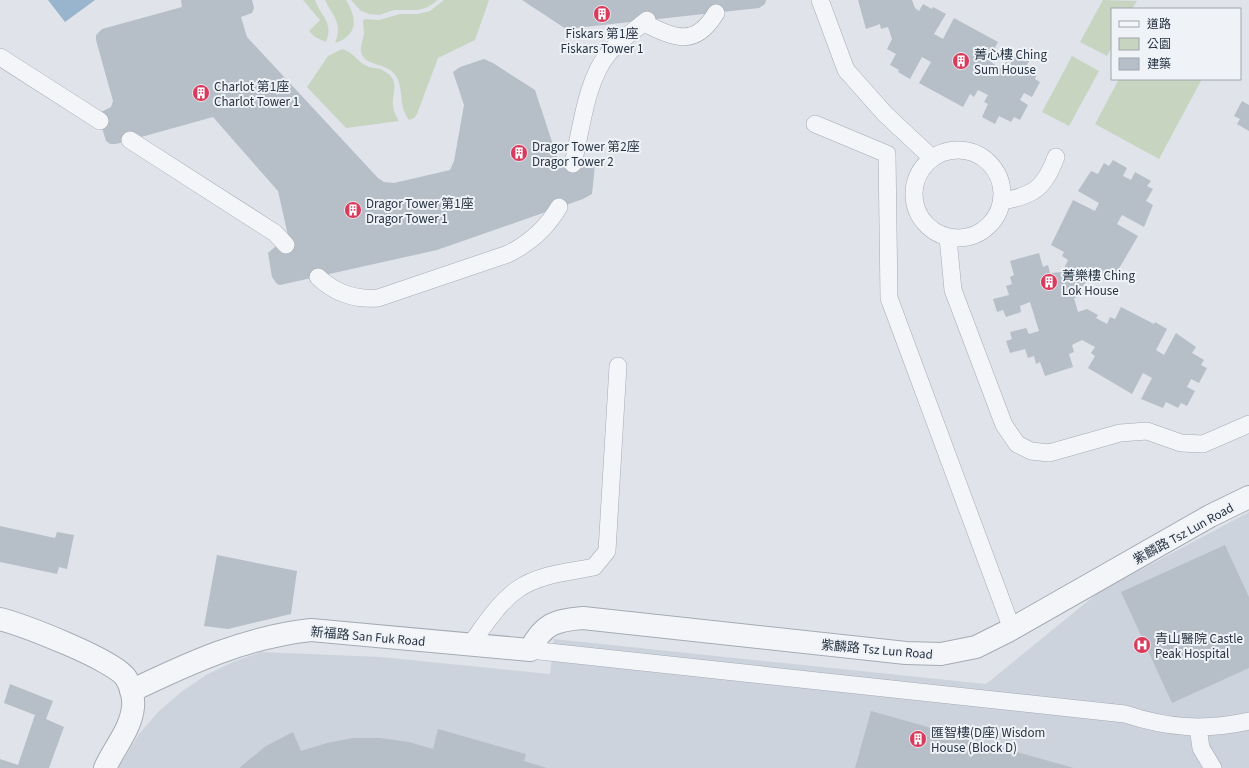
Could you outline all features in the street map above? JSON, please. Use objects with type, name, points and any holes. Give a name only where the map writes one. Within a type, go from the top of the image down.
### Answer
[{"type":"street","name":"紫麟路 Tsz Lun Road","points":[[530,650],[537,636],[545,628],[566,619],[583,618],[898,652],[941,654],[976,647],[1012,629],[1210,516],[1249,497]]},
{"type":"street","points":[[0,619],[39,631],[113,666],[126,678],[131,691],[133,708],[130,720],[106,768]]},
{"type":"street","name":"新福路 San Fuk Road","points":[[131,691],[194,661],[243,643],[287,633],[311,630],[530,650]]},
{"type":"lane","points":[[820,0],[846,70],[885,114],[932,158]]},
{"type":"lane","points":[[573,164],[592,81],[608,53],[619,42],[646,22],[669,35],[679,37],[691,36],[705,28],[716,13]]},
{"type":"lane","points":[[0,57],[100,121]]},
{"type":"lane","points":[[815,124],[887,154],[889,298],[1012,629]]},
{"type":"lane","points":[[130,140],[275,233],[286,245]]},
{"type":"lane","points":[[960,150],[974,153],[987,161],[996,172],[1001,186],[1002,201],[998,214],[989,226],[977,234],[963,238],[948,238],[929,228],[916,210],[914,196],[915,182],[922,168],[932,158],[945,152],[960,150]]},
{"type":"lane","points":[[1002,201],[1021,198],[1037,189],[1050,175],[1056,157]]},
{"type":"lane","points":[[318,277],[327,286],[339,292],[365,299],[378,298],[508,254],[524,246],[538,235],[550,222],[559,207]]},
{"type":"lane","points":[[948,238],[953,290],[1004,425],[1017,444],[1031,451],[1049,453],[1120,433],[1147,432],[1181,443],[1203,444],[1249,424]]},
{"type":"lane","points":[[470,645],[498,608],[518,589],[536,580],[551,575],[594,567],[607,551],[618,366]]},
{"type":"lane","points":[[530,650],[1125,714],[1148,722],[1173,727],[1198,728],[1223,726],[1249,721]]},
{"type":"lane","points":[[1198,728],[1201,748],[1213,768]]},
{"type":"shaded area","name":"青山醫院 Castle Peak Hospital","points":[[1249,512],[1249,768],[118,768],[139,734],[158,712],[181,692],[206,675],[233,662],[261,652],[381,657],[550,674],[554,639],[986,684],[1099,592]]},
{"type":"green space","points":[[303,0],[315,0],[326,20],[328,24],[328,35],[326,42],[315,37],[309,31],[320,20]]},
{"type":"green space","points":[[325,0],[346,0],[354,19],[352,31],[343,40],[335,43],[338,30],[336,20]]},
{"type":"green space","points":[[351,0],[438,0],[428,7],[418,10],[394,10],[379,15],[361,11]]},
{"type":"green space","points":[[444,0],[489,0],[475,40],[438,58],[417,114],[414,118],[409,120],[403,109],[397,78],[389,69],[372,63],[363,57],[361,45],[364,34],[363,21],[365,19],[379,20],[400,14],[418,14],[430,11]]},
{"type":"green space","points":[[1103,0],[1137,1],[1133,8],[1111,8],[1111,49],[1107,56],[1080,42]]},
{"type":"green space","points":[[342,49],[349,52],[367,66],[382,70],[393,79],[393,107],[399,121],[346,128],[307,87],[328,56]]},
{"type":"green space","points":[[1072,56],[1099,71],[1069,126],[1042,112]]},
{"type":"green space","points":[[1118,80],[1201,80],[1159,159],[1095,124]]},
{"type":"water","points":[[48,0],[95,0],[65,22]]},
{"type":"building","points":[[181,0],[252,0],[254,8],[252,13],[241,17],[247,37],[378,178],[384,182],[394,183],[450,170],[454,161],[464,105],[453,72],[460,67],[484,59],[493,63],[535,90],[559,163],[566,166],[588,160],[593,161],[595,165],[592,194],[583,199],[437,250],[280,285],[277,284],[272,277],[268,253],[275,247],[287,244],[289,240],[278,191],[213,117],[116,144],[110,144],[106,141],[100,121],[101,112],[111,107],[113,101],[96,40],[96,35],[102,29],[182,7]]},
{"type":"building","name":"Fiskars 第1座 Fiskars Tower 1","points":[[522,0],[766,0],[765,4],[759,8],[566,29]]},
{"type":"building","name":"菁心樓 Ching Sum House","points":[[858,0],[912,0],[915,8],[919,11],[923,4],[932,9],[933,7],[946,14],[934,34],[943,39],[954,18],[998,42],[991,55],[996,57],[992,63],[1002,69],[1006,62],[1010,64],[1017,52],[1030,59],[1026,67],[1037,74],[1035,79],[1040,82],[1032,97],[1024,93],[1020,100],[1028,105],[1020,120],[1014,117],[1011,122],[999,116],[995,124],[982,117],[988,104],[984,102],[988,95],[978,90],[974,97],[970,94],[963,107],[919,83],[931,62],[922,57],[910,79],[898,72],[899,70],[890,65],[896,54],[887,49],[892,39],[888,27],[881,29],[880,24],[866,29]]},
{"type":"building","points":[[1242,101],[1249,105],[1249,131],[1237,124],[1240,119],[1234,116]]},
{"type":"building","name":"菁樂樓 Ching Lok House","points":[[1113,160],[1127,168],[1123,176],[1131,180],[1135,172],[1151,181],[1147,186],[1153,189],[1146,201],[1153,205],[1144,227],[1122,215],[1117,224],[1138,236],[1113,279],[1100,272],[1098,276],[1091,272],[1078,297],[1074,298],[1078,312],[1087,309],[1098,315],[1096,318],[1107,324],[1110,317],[1115,319],[1121,307],[1167,329],[1156,350],[1164,355],[1176,333],[1196,347],[1192,353],[1204,360],[1201,365],[1207,368],[1199,383],[1191,379],[1187,387],[1195,391],[1187,406],[1181,403],[1178,408],[1166,402],[1163,408],[1141,399],[1152,378],[1143,373],[1132,394],[1088,368],[1095,356],[1091,353],[1095,347],[1082,340],[1072,345],[1074,352],[1069,354],[1073,367],[1045,376],[1040,362],[1036,364],[1034,356],[1028,358],[1025,349],[1010,353],[1006,341],[1012,339],[1010,332],[1026,328],[1029,334],[1039,331],[1030,302],[1020,306],[1021,312],[1006,317],[1003,310],[997,312],[993,299],[1009,295],[1006,286],[1012,284],[1010,277],[1014,275],[1010,261],[1039,253],[1043,267],[1048,265],[1050,273],[1062,272],[1068,260],[1062,256],[1064,252],[1051,245],[1073,200],[1095,211],[1099,203],[1078,191],[1091,171],[1098,174],[1104,163],[1109,166]]},
{"type":"building","points":[[0,526],[55,538],[57,532],[74,535],[67,569],[59,567],[57,574],[0,562]]},
{"type":"building","points":[[1225,545],[1249,597],[1249,668],[1172,703],[1121,592]]},
{"type":"building","points":[[217,555],[297,571],[291,614],[228,629],[204,626]]},
{"type":"building","points":[[10,684],[53,701],[46,719],[64,727],[49,768],[0,768],[0,759],[18,765],[35,715],[4,703]]},
{"type":"building","name":"匯智樓(D座) Wisdom House (Block D)","points":[[871,711],[1074,768],[855,768]]},
{"type":"building","points":[[438,729],[526,754],[524,761],[547,768],[239,768],[266,746],[293,732],[301,751],[327,743],[353,738],[380,738],[409,742],[433,749]]},
{"type":"place","name":"Fiskars 第1座 Fiskars Tower 1","points":[[602,14]]},
{"type":"place","name":"菁心樓 Ching Sum House","points":[[961,61]]},
{"type":"place","name":"Charlot 第1座 Charlot Tower 1","points":[[201,93]]},
{"type":"place","name":"Dragor Tower 第2座 Dragor Tower 2","points":[[519,153]]},
{"type":"place","name":"Dragor Tower 第1座 Dragor Tower 1","points":[[353,210]]},
{"type":"place","name":"菁樂樓 Ching Lok House","points":[[1049,282]]},
{"type":"place","name":"青山醫院 Castle Peak Hospital","points":[[1142,645]]},
{"type":"place","name":"匯智樓(D座) Wisdom House (Block D)","points":[[918,739]]}]
